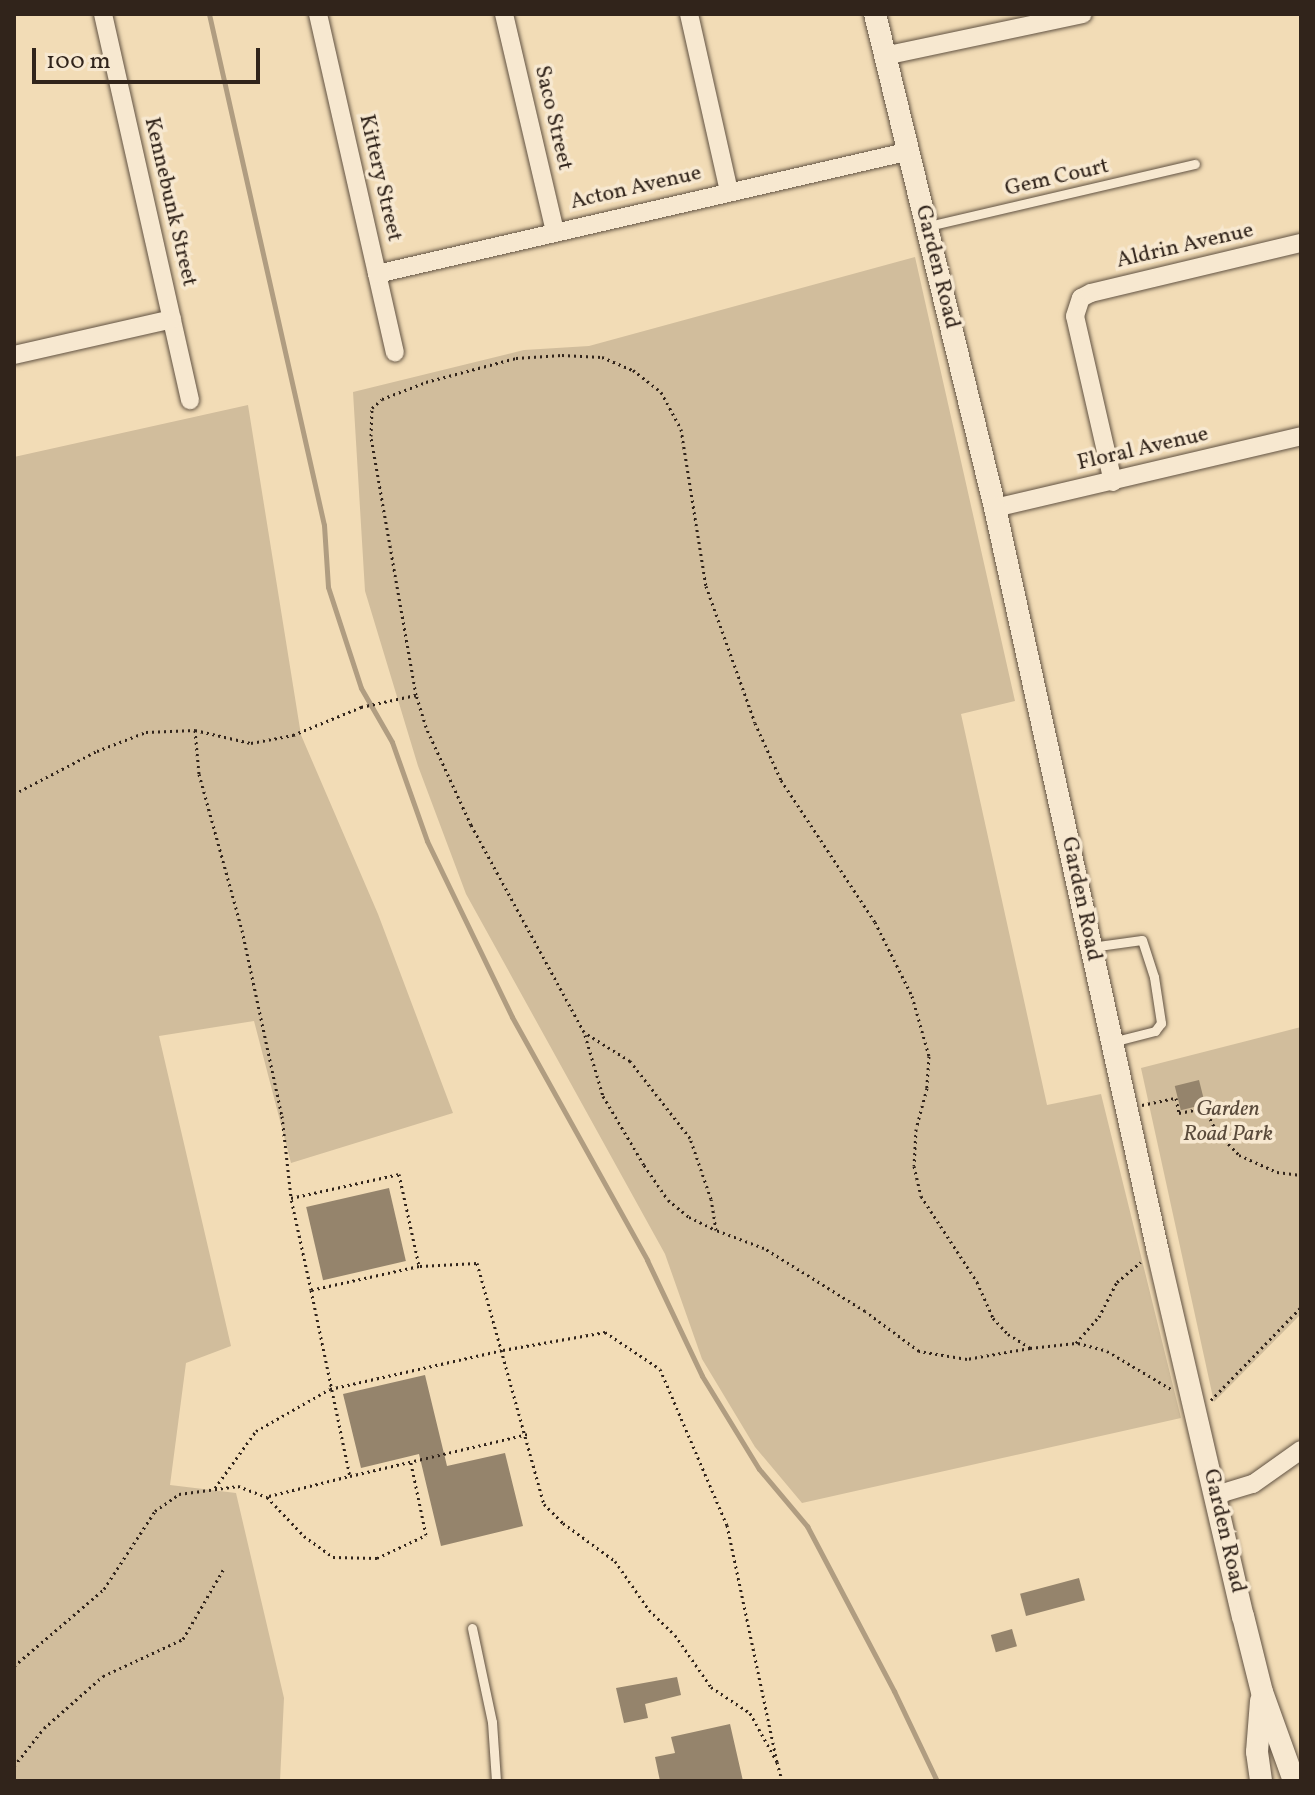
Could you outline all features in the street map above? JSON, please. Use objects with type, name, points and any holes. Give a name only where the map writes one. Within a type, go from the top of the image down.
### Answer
[{"type":"street","name":"Kennebunk Street","points":[[103,14],[190,400]]},
{"type":"street","name":"Kittery Street","points":[[318,14],[395,352]]},
{"type":"street","name":"Saco Street","points":[[504,14],[555,232]]},
{"type":"street","points":[[689,14],[729,191]]},
{"type":"street","name":"Garden Road","points":[[875,14],[906,152],[928,226],[995,508],[1158,1252],[1262,1692],[1294,1781]]},
{"type":"street","points":[[884,56],[1083,14]]},
{"type":"street","name":"Acton Avenue","points":[[377,274],[906,152]]},
{"type":"street","name":"Aldrin Avenue","points":[[1113,482],[1075,316],[1081,298],[1104,289],[1301,243]]},
{"type":"street","points":[[14,355],[172,319]]},
{"type":"street","name":"Floral Avenue","points":[[995,508],[1301,436]]},
{"type":"street","points":[[1216,1495],[1253,1484],[1300,1453]]},
{"type":"street","points":[[1261,1781],[1257,1752],[1262,1692]]},
{"type":"lane","name":"Gem Court","points":[[928,226],[1195,164]]},
{"type":"lane","points":[[1091,947],[1142,940],[1154,977],[1161,1023],[1155,1031],[1112,1042]]},
{"type":"lane","points":[[472,1628],[492,1722],[496,1781]]},
{"type":"path","points":[[1030,1348],[1008,1334],[993,1318],[977,1282],[921,1196],[914,1166],[916,1129],[927,1088],[929,1056],[912,996],[875,922],[781,780],[755,723],[706,586],[681,429],[661,392],[633,370],[602,357],[516,358],[426,382],[382,399],[372,408],[371,436],[416,695],[426,727],[471,825],[584,1032],[603,1096],[668,1200],[689,1217],[764,1248],[865,1311],[919,1351],[967,1359],[1076,1343],[1107,1351],[1196,1409],[1301,1307]]},
{"type":"path","points":[[14,794],[97,751],[146,732],[195,730],[251,743],[293,735],[361,707],[416,695]]},
{"type":"path","points":[[195,730],[199,774],[242,930],[282,1116],[291,1198],[350,1476]]},
{"type":"path","points":[[584,1032],[630,1061],[690,1138],[711,1199],[716,1230]]},
{"type":"path","points":[[1127,1108],[1176,1098],[1179,1113],[1205,1108],[1216,1131],[1239,1155],[1277,1172],[1301,1175]]},
{"type":"path","points":[[291,1198],[399,1174],[419,1266]]},
{"type":"path","points":[[1076,1343],[1099,1317],[1117,1282],[1158,1252]]},
{"type":"path","points":[[311,1290],[419,1266],[477,1263],[544,1504],[563,1523],[615,1561],[649,1610],[675,1635],[711,1687],[750,1713],[777,1762]]},
{"type":"path","points":[[215,1488],[256,1431],[330,1389],[503,1350],[605,1332],[660,1369],[727,1525],[782,1781]]},
{"type":"path","points":[[267,1497],[527,1434]]},
{"type":"path","points":[[14,1666],[104,1589],[155,1511],[179,1494],[238,1486],[267,1497],[304,1536],[333,1557],[377,1558],[426,1535],[411,1461]]},
{"type":"path","points":[[14,1766],[44,1728],[103,1676],[183,1639],[223,1570]]},
{"type":"green space","points":[[915,257],[1015,701],[961,714],[1047,1105],[1101,1094],[1181,1418],[802,1503],[755,1447],[702,1359],[665,1254],[466,894],[418,766],[365,591],[353,392],[524,350],[589,346]]},
{"type":"green space","points":[[248,405],[301,735],[378,914],[453,1113],[291,1163],[254,1021],[159,1036],[231,1346],[186,1363],[170,1485],[236,1493],[284,1698],[280,1781],[14,1781],[14,457]]},
{"type":"green space","name":"Garden Road Park","points":[[1301,1027],[1301,1314],[1214,1402],[1141,1068]]},
{"type":"building","points":[[1199,1080],[1205,1104],[1181,1110],[1175,1086]]},
{"type":"building","points":[[389,1188],[406,1261],[323,1280],[306,1207]]},
{"type":"building","points":[[425,1375],[447,1466],[505,1453],[523,1526],[441,1546],[419,1454],[361,1468],[343,1394]]},
{"type":"building","points":[[1079,1578],[1085,1600],[1026,1616],[1020,1594]]},
{"type":"building","points":[[1012,1629],[1017,1646],[996,1652],[991,1635]]},
{"type":"building","points":[[677,1677],[681,1695],[645,1704],[648,1718],[624,1723],[616,1688]]},
{"type":"building","points":[[730,1724],[743,1781],[660,1781],[655,1757],[675,1753],[671,1737]]},
{"type":"waterway","points":[[209,14],[324,525],[328,587],[361,688],[392,742],[427,841],[512,1017],[647,1260],[702,1376],[759,1469],[807,1526],[894,1691],[937,1781]]}]
